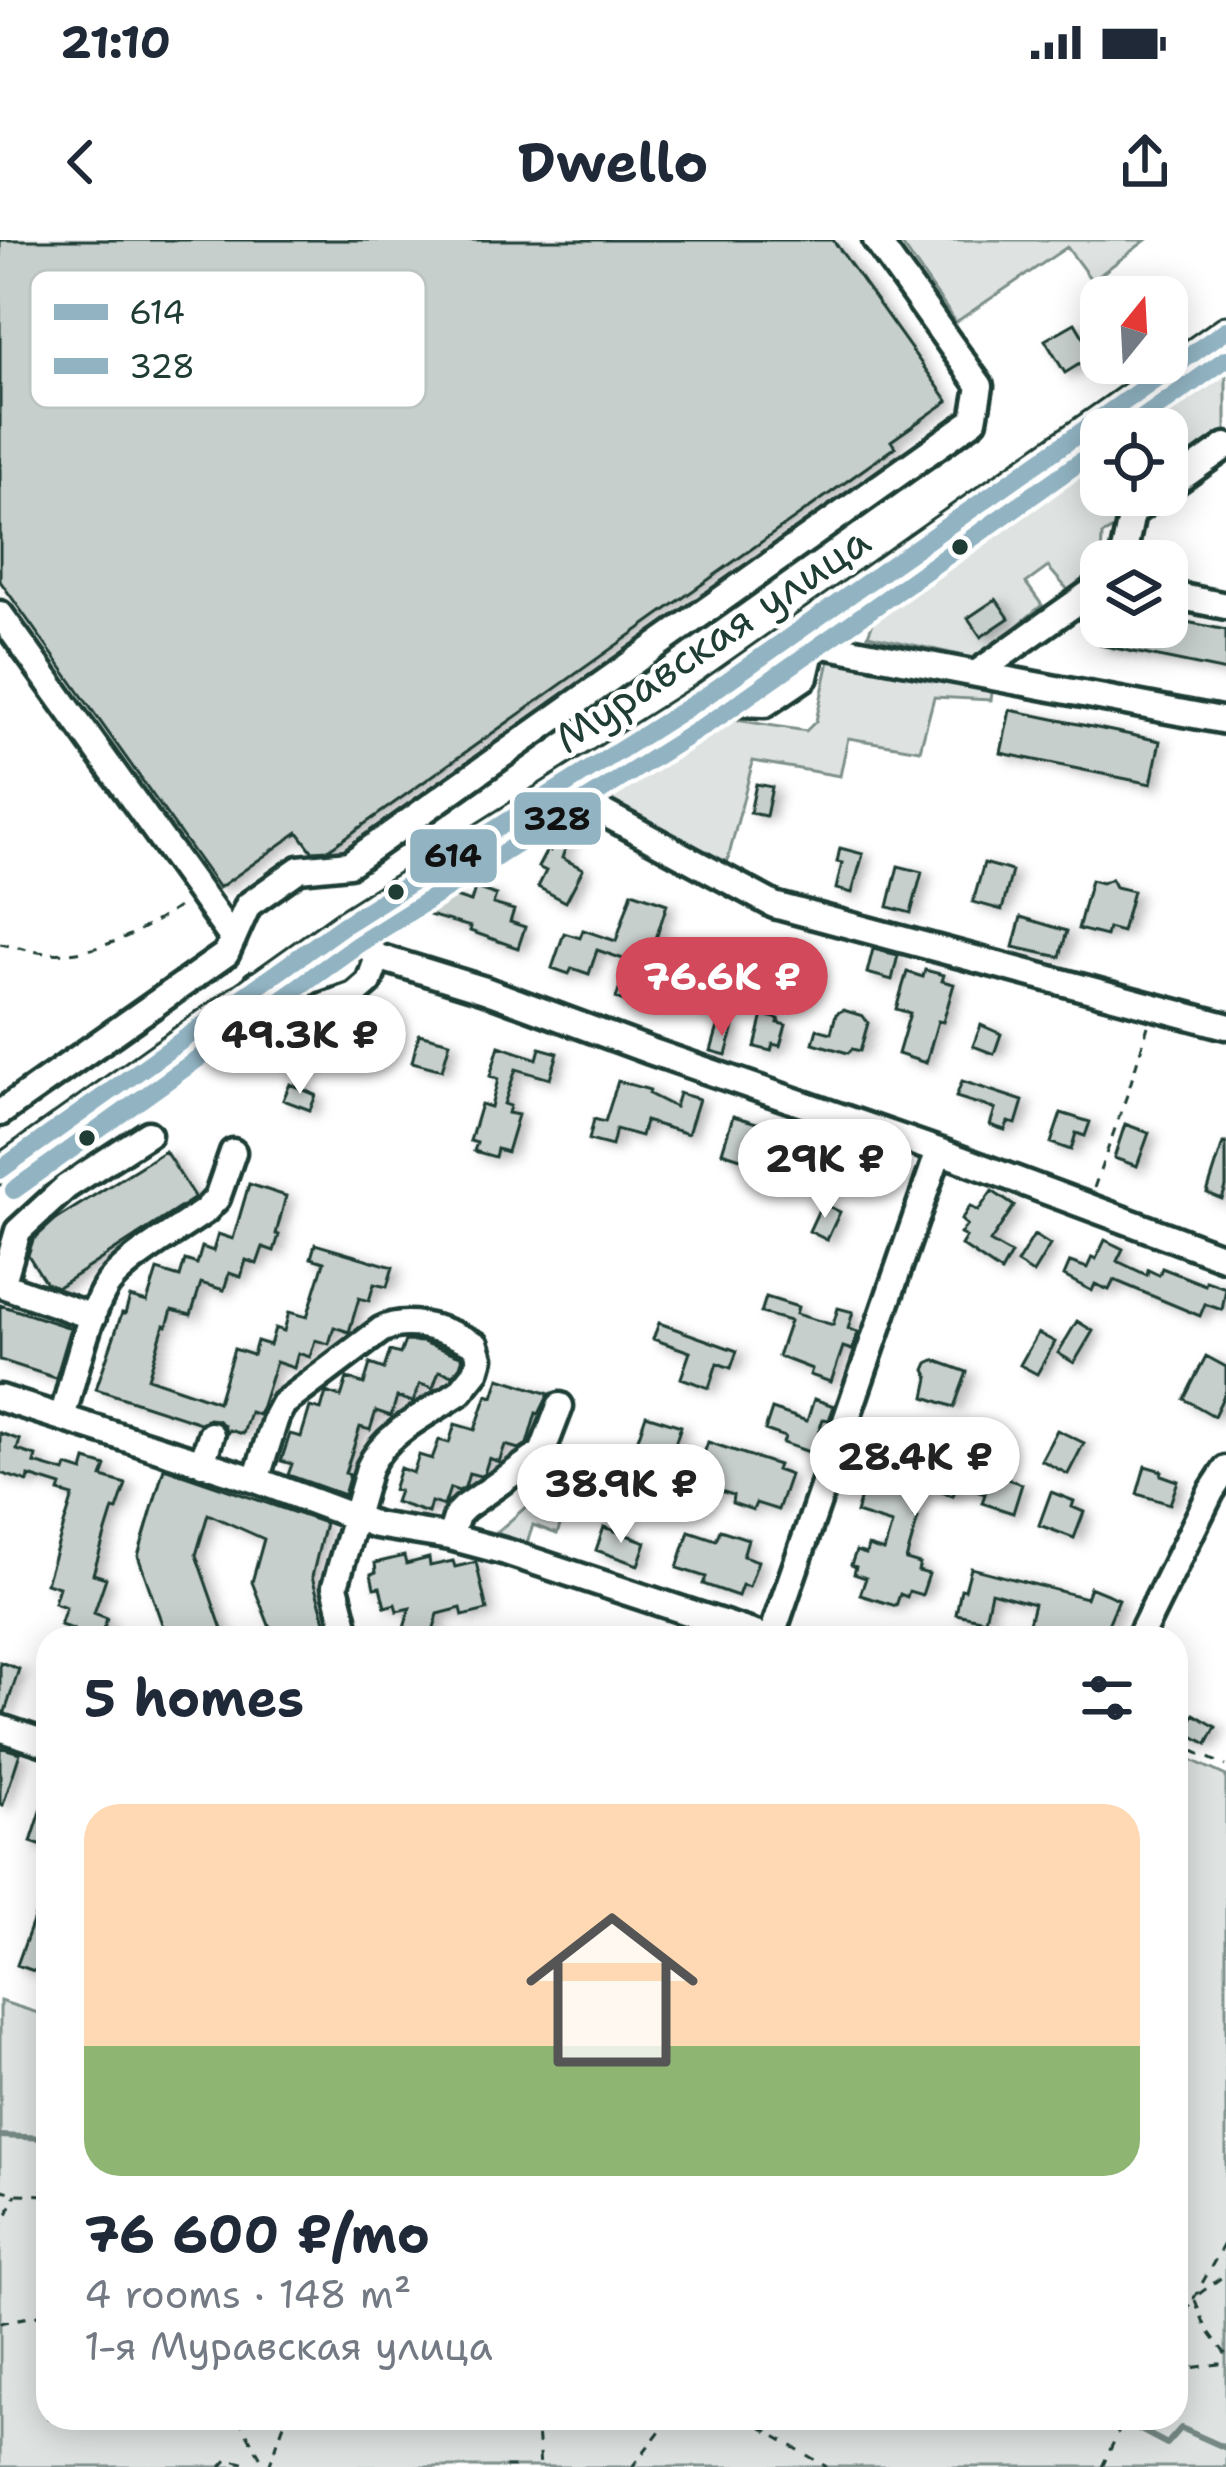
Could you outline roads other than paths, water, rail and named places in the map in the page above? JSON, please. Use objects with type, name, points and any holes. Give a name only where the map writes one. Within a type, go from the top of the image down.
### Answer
[{"type":"street","points":[[0,1112],[226,954],[248,905],[299,869],[313,874],[349,864],[974,420],[980,386],[876,240]]},
{"type":"street","name":"Муравская улица","points":[[0,1170],[344,925],[706,696],[1226,330]]},
{"type":"street","points":[[1188,473],[1226,446]]},
{"type":"street","points":[[1188,598],[1226,606]]},
{"type":"street","points":[[977,673],[1080,600]]},
{"type":"street","points":[[0,614],[233,939]]},
{"type":"street","points":[[706,696],[765,704],[805,677],[813,643]]},
{"type":"street","points":[[777,645],[813,643],[1226,721]]},
{"type":"street","points":[[565,787],[589,805],[774,905],[1226,1026]]},
{"type":"street","points":[[344,925],[378,958],[485,990],[1226,1258]]},
{"type":"street","points":[[256,985],[266,999],[278,1005],[309,1011],[354,995],[370,982],[378,958]]},
{"type":"street","points":[[93,1317],[2,1285],[12,1249],[18,1231],[66,1187],[148,1134]]},
{"type":"street","points":[[776,1626],[939,1151]]},
{"type":"street","points":[[62,1418],[106,1287],[119,1272],[218,1198],[233,1152]]},
{"type":"street","points":[[256,1480],[283,1404],[381,1330],[392,1324],[418,1324],[476,1346],[480,1358],[469,1383],[376,1453],[335,1586],[345,1626]]},
{"type":"street","points":[[0,1398],[256,1480],[376,1525],[506,1552],[741,1626]]},
{"type":"street","points":[[449,1537],[465,1507],[542,1453],[560,1406]]},
{"type":"street","points":[[202,1462],[212,1435]]},
{"type":"street","points":[[1145,1626],[1226,1469]]},
{"type":"street","points":[[0,1727],[36,1740]]},
{"type":"waterway","points":[[0,2136],[36,2138]]},
{"type":"waterway","points":[[1140,2430],[1167,2444],[1179,2430]]},
{"type":"waterway","points":[[1186,2430],[1226,2448]]}]
